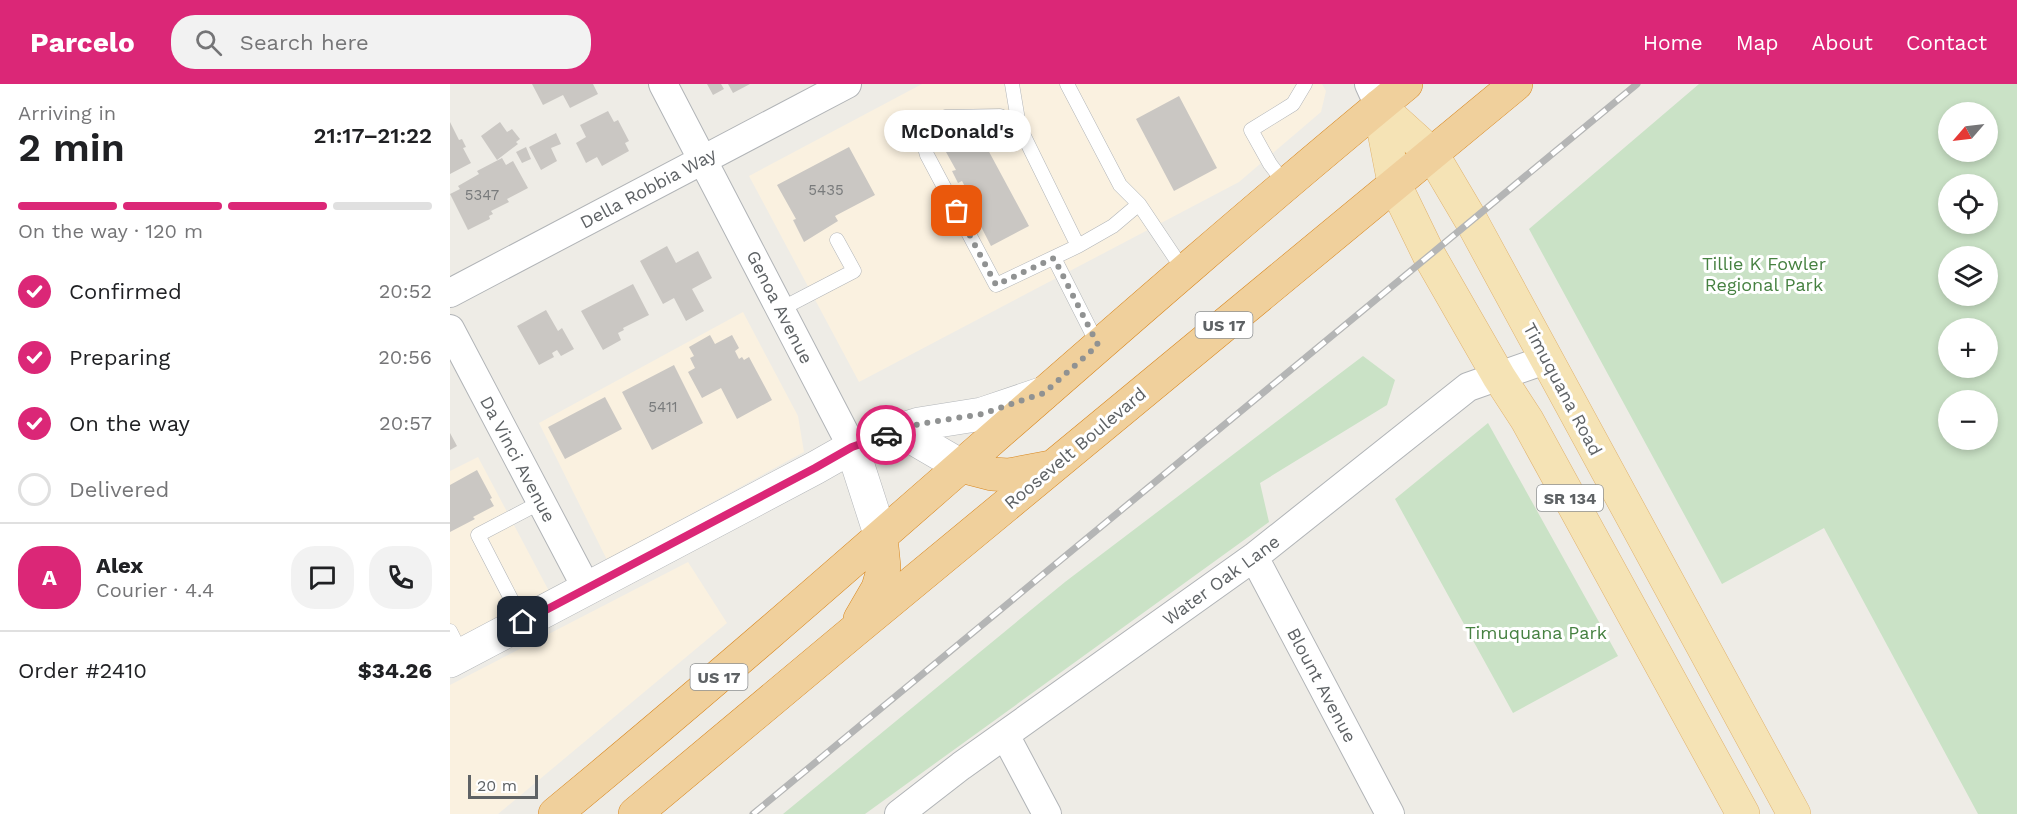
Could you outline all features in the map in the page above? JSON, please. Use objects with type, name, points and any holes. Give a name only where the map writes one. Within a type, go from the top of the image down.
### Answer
[{"type":"highway","name":"US 17","points":[[555,814],[881,537],[1098,345],[1286,185],[1374,95],[1406,84]]},
{"type":"highway","name":"Roosevelt Boulevard","points":[[636,814],[1516,84]]},
{"type":"highway","points":[[962,466],[992,474],[1009,475],[1054,466]]},
{"type":"highway","points":[[854,631],[878,588],[884,567],[881,537]]},
{"type":"main road","name":"Timuquana Road","points":[[1374,95],[1432,154],[1471,220],[1794,814]]},
{"type":"main road","name":"SR 134","points":[[1374,95],[1394,183],[1430,255],[1499,377],[1527,420],[1743,814]]},
{"type":"main road","points":[[454,649],[523,622],[852,447],[919,424],[982,414],[1044,393]]},
{"type":"main road","points":[[884,435],[913,438],[962,466]]},
{"type":"main road","name":"Genoa Avenue","points":[[852,447],[881,537]]},
{"type":"street","name":"Genoa Avenue","points":[[663,84],[852,447]]},
{"type":"street","name":"Della Robbia Way","points":[[450,293],[847,84]]},
{"type":"street","name":"Da Vinci Avenue","points":[[450,329],[587,588]]},
{"type":"street","name":"Water Oak Lane","points":[[903,813],[961,766],[1254,557],[1468,387],[1548,359]]},
{"type":"street","name":"Blount Avenue","points":[[1254,557],[1390,814]]},
{"type":"street","points":[[1005,735],[1047,814]]},
{"type":"lane","points":[[1012,84],[1018,126],[1078,246]]},
{"type":"lane","points":[[1067,84],[1120,185],[1138,204],[1184,271]]},
{"type":"lane","points":[[1286,185],[1270,164],[1251,130],[1293,104],[1305,84]]},
{"type":"lane","points":[[1018,126],[1000,116],[945,117],[923,141],[927,155],[996,285],[1078,246],[1113,226],[1138,204]]},
{"type":"lane","points":[[781,309],[854,270],[837,240]]},
{"type":"lane","points":[[1054,258],[1098,345]]},
{"type":"lane","points":[[523,622],[478,535],[541,502]]},
{"type":"shaded area","points":[[922,84],[1322,84],[1326,91],[1321,112],[1239,182],[859,382],[749,176]]},
{"type":"shaded area","points":[[743,312],[798,416],[804,452],[607,560],[539,423]]},
{"type":"shaded area","points":[[478,457],[550,593],[450,646],[450,471]]},
{"type":"shaded area","points":[[688,562],[727,623],[498,814],[450,814],[450,685]]},
{"type":"green space","name":"Tillie K Fowler Regional Park","points":[[1699,84],[2017,84],[2017,814],[1978,814],[1824,528],[1722,584],[1529,229]]},
{"type":"green space","points":[[1363,356],[1395,380],[1387,405],[1260,483],[1269,522],[865,814],[783,814],[1065,582]]},
{"type":"green space","name":"Timuquana Park","points":[[1488,423],[1618,656],[1513,713],[1395,499]]},
{"type":"building","points":[[532,84],[593,84],[598,94],[570,108],[563,95],[543,105]]},
{"type":"building","points":[[707,84],[721,84],[724,89],[713,95]]},
{"type":"building","points":[[728,84],[750,84],[733,93]]},
{"type":"building","points":[[1179,96],[1217,168],[1174,191],[1136,119]]},
{"type":"building","points":[[608,111],[614,122],[618,120],[629,141],[625,143],[629,151],[602,166],[597,157],[586,163],[576,143],[586,137],[580,125]]},
{"type":"building","points":[[450,122],[459,140],[462,139],[466,147],[463,148],[471,163],[450,174]]},
{"type":"building","points":[[500,122],[507,132],[512,129],[520,139],[516,142],[518,144],[497,160],[481,136]]},
{"type":"building","points":[[556,133],[561,144],[551,148],[557,161],[541,170],[529,147]]},
{"type":"building","points":[[980,135],[1029,226],[991,246],[975,215],[979,213],[962,181],[958,183],[952,171],[956,170],[946,152]]},
{"type":"building","points":[[526,147],[531,159],[522,163],[516,152]]},
{"type":"building","points":[[849,147],[875,195],[835,216],[838,221],[804,242],[793,220],[796,219],[777,185]]},
{"type":"building","points":[[502,158],[506,165],[513,161],[528,188],[507,199],[509,202],[491,211],[493,214],[489,216],[490,219],[468,230],[450,194],[460,189],[458,186],[479,174],[477,171]]},
{"type":"building","points":[[667,246],[676,263],[698,251],[712,278],[692,289],[704,311],[686,321],[674,298],[663,304],[640,261]]},
{"type":"building","points":[[633,284],[649,315],[623,328],[624,330],[618,333],[621,340],[603,350],[581,311]]},
{"type":"building","points":[[546,310],[558,331],[562,328],[574,349],[561,356],[557,350],[552,353],[554,357],[539,365],[517,326]]},
{"type":"building","points":[[710,335],[715,344],[732,335],[739,348],[735,351],[739,359],[742,357],[744,360],[749,357],[772,400],[737,419],[721,388],[702,398],[688,372],[695,368],[690,358],[694,356],[689,347]]},
{"type":"building","points":[[674,365],[703,423],[652,450],[622,392]]},
{"type":"building","points":[[605,397],[622,429],[565,459],[548,427]]},
{"type":"building","points":[[450,433],[457,446],[450,450]]},
{"type":"building","points":[[477,470],[494,506],[450,532],[450,485]]},
{"type":"railway","points":[[753,814],[1637,84]]},
{"type":"way so far","points":[[886,435],[919,424],[982,414],[1044,393],[1098,345],[1054,258],[996,285],[957,211]]},
{"type":"place","name":"McDonald's","points":[[957,211]]},
{"type":"route","points":[[523,622],[852,447],[886,435]]}]
